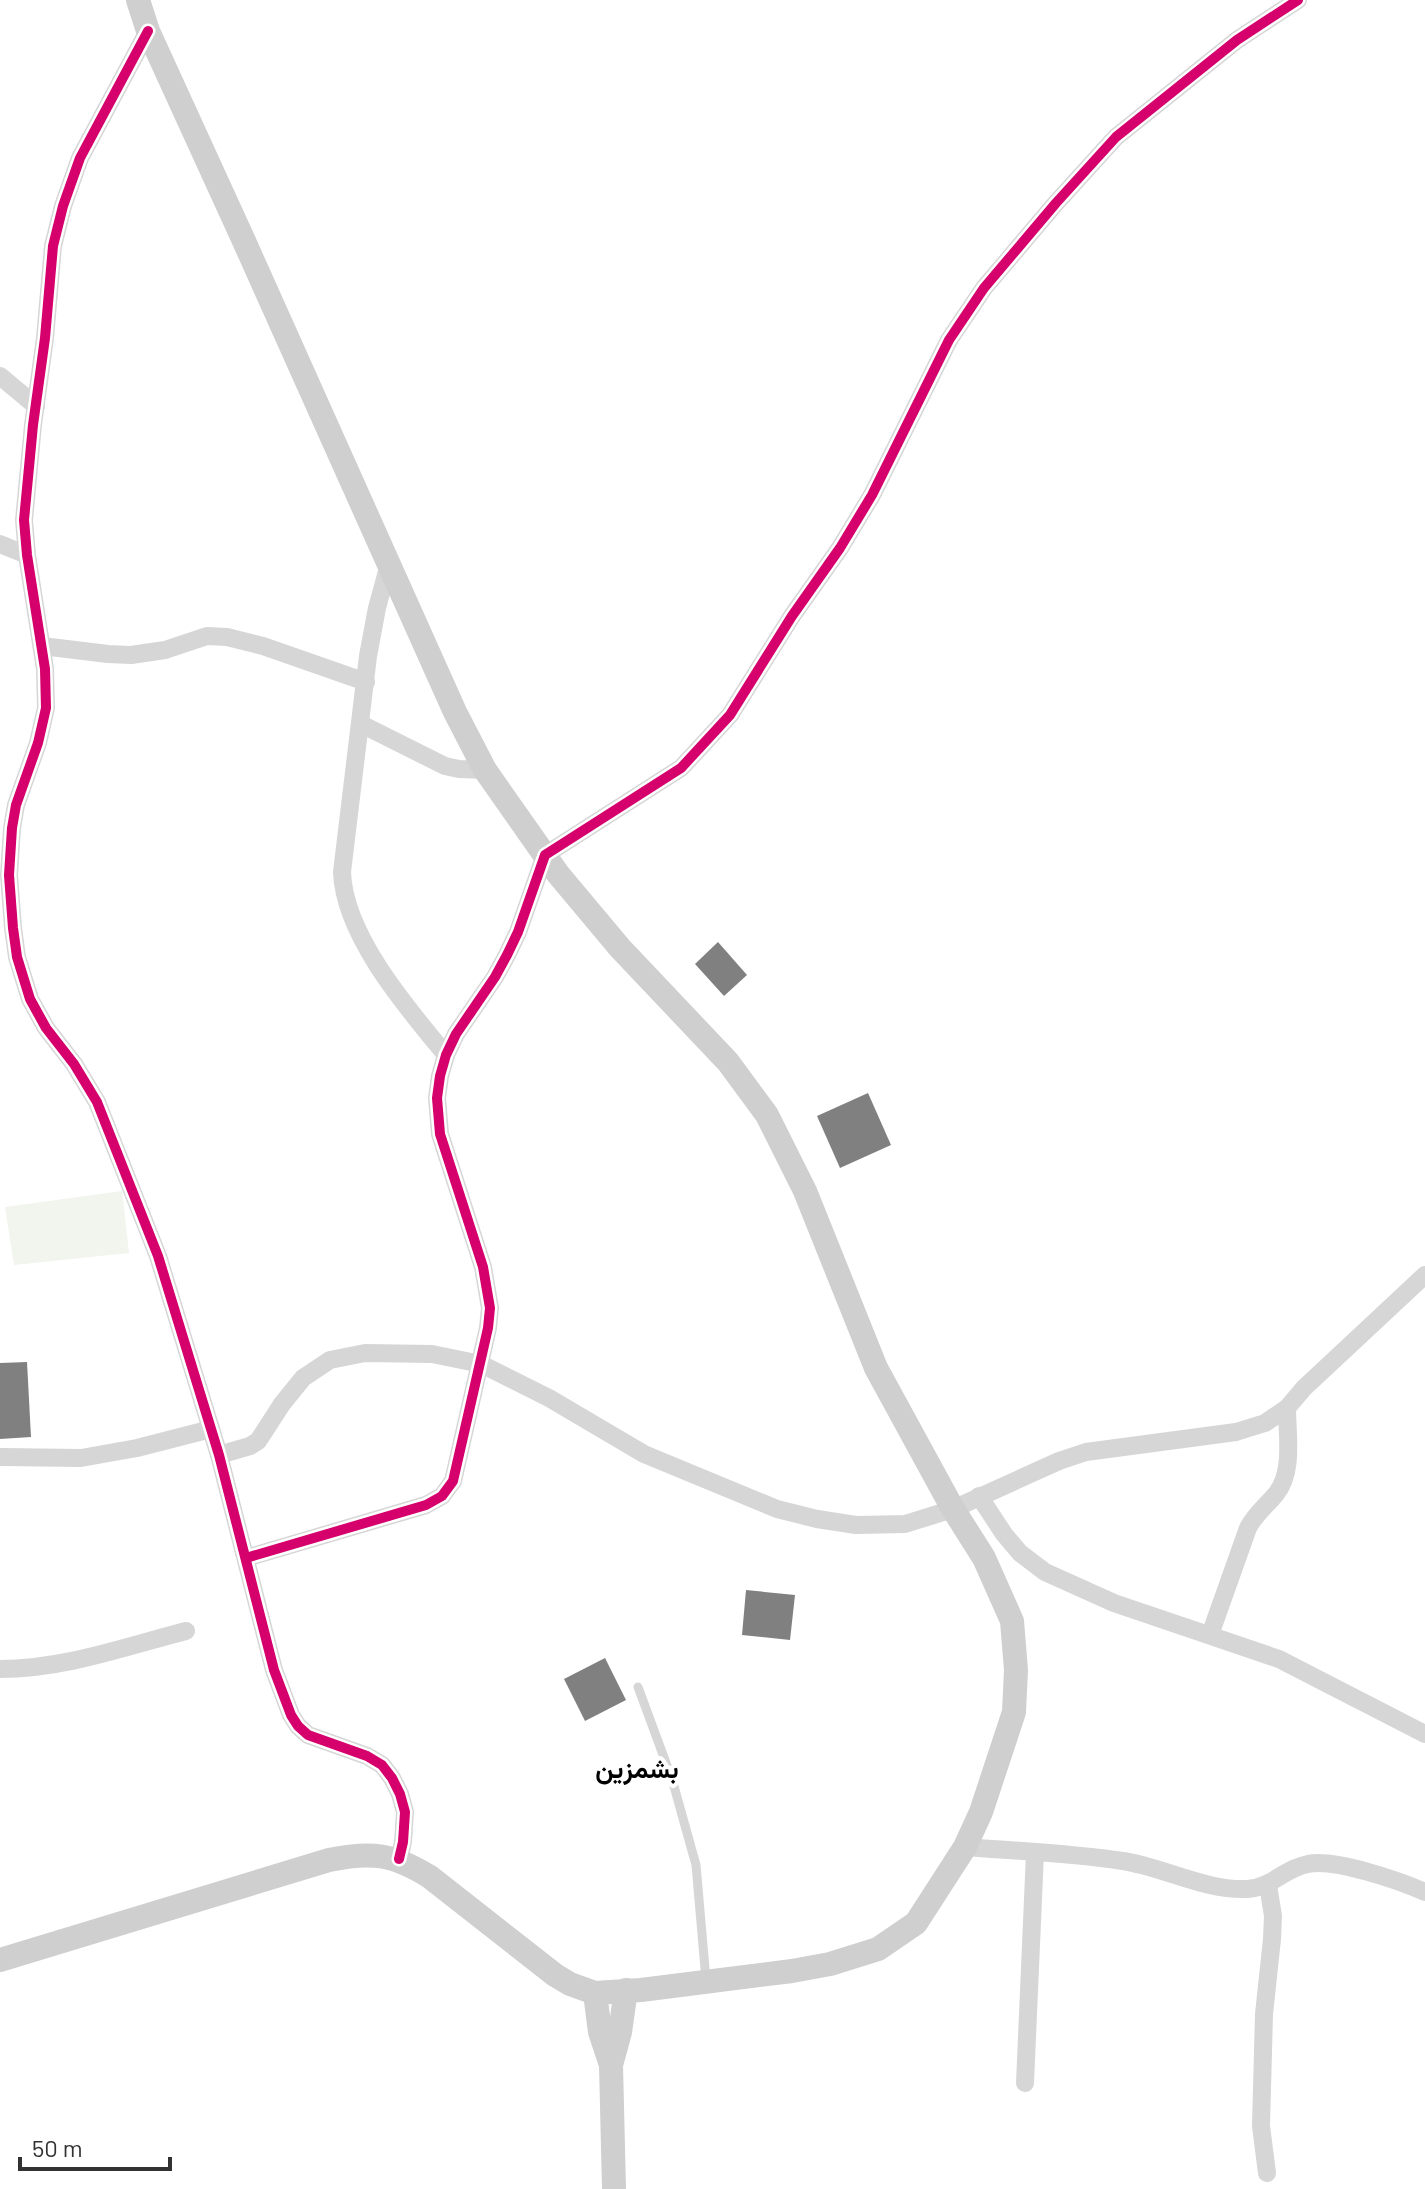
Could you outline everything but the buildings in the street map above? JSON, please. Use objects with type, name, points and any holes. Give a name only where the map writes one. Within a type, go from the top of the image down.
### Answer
[{"type":"main road","points":[[0,1960],[329,1860],[367,1855],[399,1859],[430,1877],[555,1975],[595,1993],[817,1966],[878,1949],[916,1923],[965,1847],[981,1812],[1014,1712],[1016,1670],[1012,1621],[984,1558],[953,1509],[876,1368],[805,1191],[767,1115],[728,1062],[620,948],[545,855],[485,770],[455,712],[148,31],[138,0]]},
{"type":"main road","points":[[614,2189],[611,2065],[626,1990]]},
{"type":"main road","points":[[595,1993],[600,2032],[611,2065]]},
{"type":"street","points":[[246,1558],[426,1505],[442,1496],[453,1481],[481,1364],[490,1308],[476,1243],[440,1134],[437,1098],[440,1076],[456,1034],[507,955],[545,855],[681,768],[730,715],[872,495],[949,340],[984,288],[1056,203],[1116,137],[1237,40],[1298,0]]},
{"type":"street","points":[[148,31],[80,158],[53,246],[24,520],[47,688],[43,726],[20,788],[9,848],[10,904],[17,957],[37,1014],[86,1081],[97,1102],[158,1256],[219,1455],[274,1670],[291,1715],[308,1735],[367,1756],[382,1765],[392,1778],[405,1812],[399,1859]]},
{"type":"street","points":[[0,376],[36,406]]},
{"type":"street","points":[[0,544],[27,555]]},
{"type":"street","points":[[389,564],[372,631],[342,872],[350,914],[388,980],[446,1055]]},
{"type":"street","points":[[42,646],[131,655],[165,650],[207,636],[227,637],[263,646],[366,682]]},
{"type":"street","points":[[361,724],[445,766],[485,770]]},
{"type":"street","points":[[0,812],[12,828]]},
{"type":"street","points":[[219,1455],[258,1441],[303,1378],[330,1360],[365,1353],[432,1354],[481,1364],[549,1398],[644,1454],[777,1509],[856,1525],[905,1524],[953,1509],[1086,1452],[1236,1432],[1265,1423],[1287,1408],[1304,1388],[1425,1275]]},
{"type":"street","points":[[1210,1635],[1248,1528],[1255,1515],[1277,1493],[1284,1478],[1287,1408]]},
{"type":"street","points":[[0,1457],[81,1458],[137,1448],[211,1429]]},
{"type":"street","points":[[979,1496],[1020,1553],[1045,1572],[1114,1603],[1279,1659],[1425,1734]]},
{"type":"street","points":[[0,1669],[66,1663],[186,1631]]},
{"type":"street","points":[[965,1847],[1125,1861],[1221,1886],[1246,1889],[1268,1885],[1293,1869],[1310,1863],[1336,1865],[1425,1892]]},
{"type":"street","points":[[1025,2083],[1035,1853]]},
{"type":"street","points":[[1267,2173],[1261,2126],[1264,2014],[1273,1916],[1268,1885]]},
{"type":"lane","points":[[638,1687],[672,1779],[696,1865],[706,1980]]},
{"type":"shaded area","points":[[122,1191],[129,1253],[14,1265],[5,1207]]},
{"type":"cycle path","points":[[246,1558],[426,1505],[442,1496],[453,1481],[490,1308],[483,1267],[440,1134],[437,1098],[440,1076],[456,1034],[495,977],[518,932],[545,855],[681,768],[730,715],[872,495],[949,340],[984,288],[1056,203],[1116,137],[1237,40],[1298,0]]},
{"type":"cycle path","points":[[148,31],[80,158],[53,246],[24,520],[45,669],[46,708],[38,743],[16,805],[12,828],[9,875],[13,928],[17,957],[30,999],[46,1028],[74,1064],[97,1102],[158,1256],[219,1455],[274,1670],[291,1715],[308,1735],[367,1756],[382,1765],[392,1778],[405,1812],[399,1859]]},
{"type":"district","name":"بشمزين","points":[[637,1769]]}]
